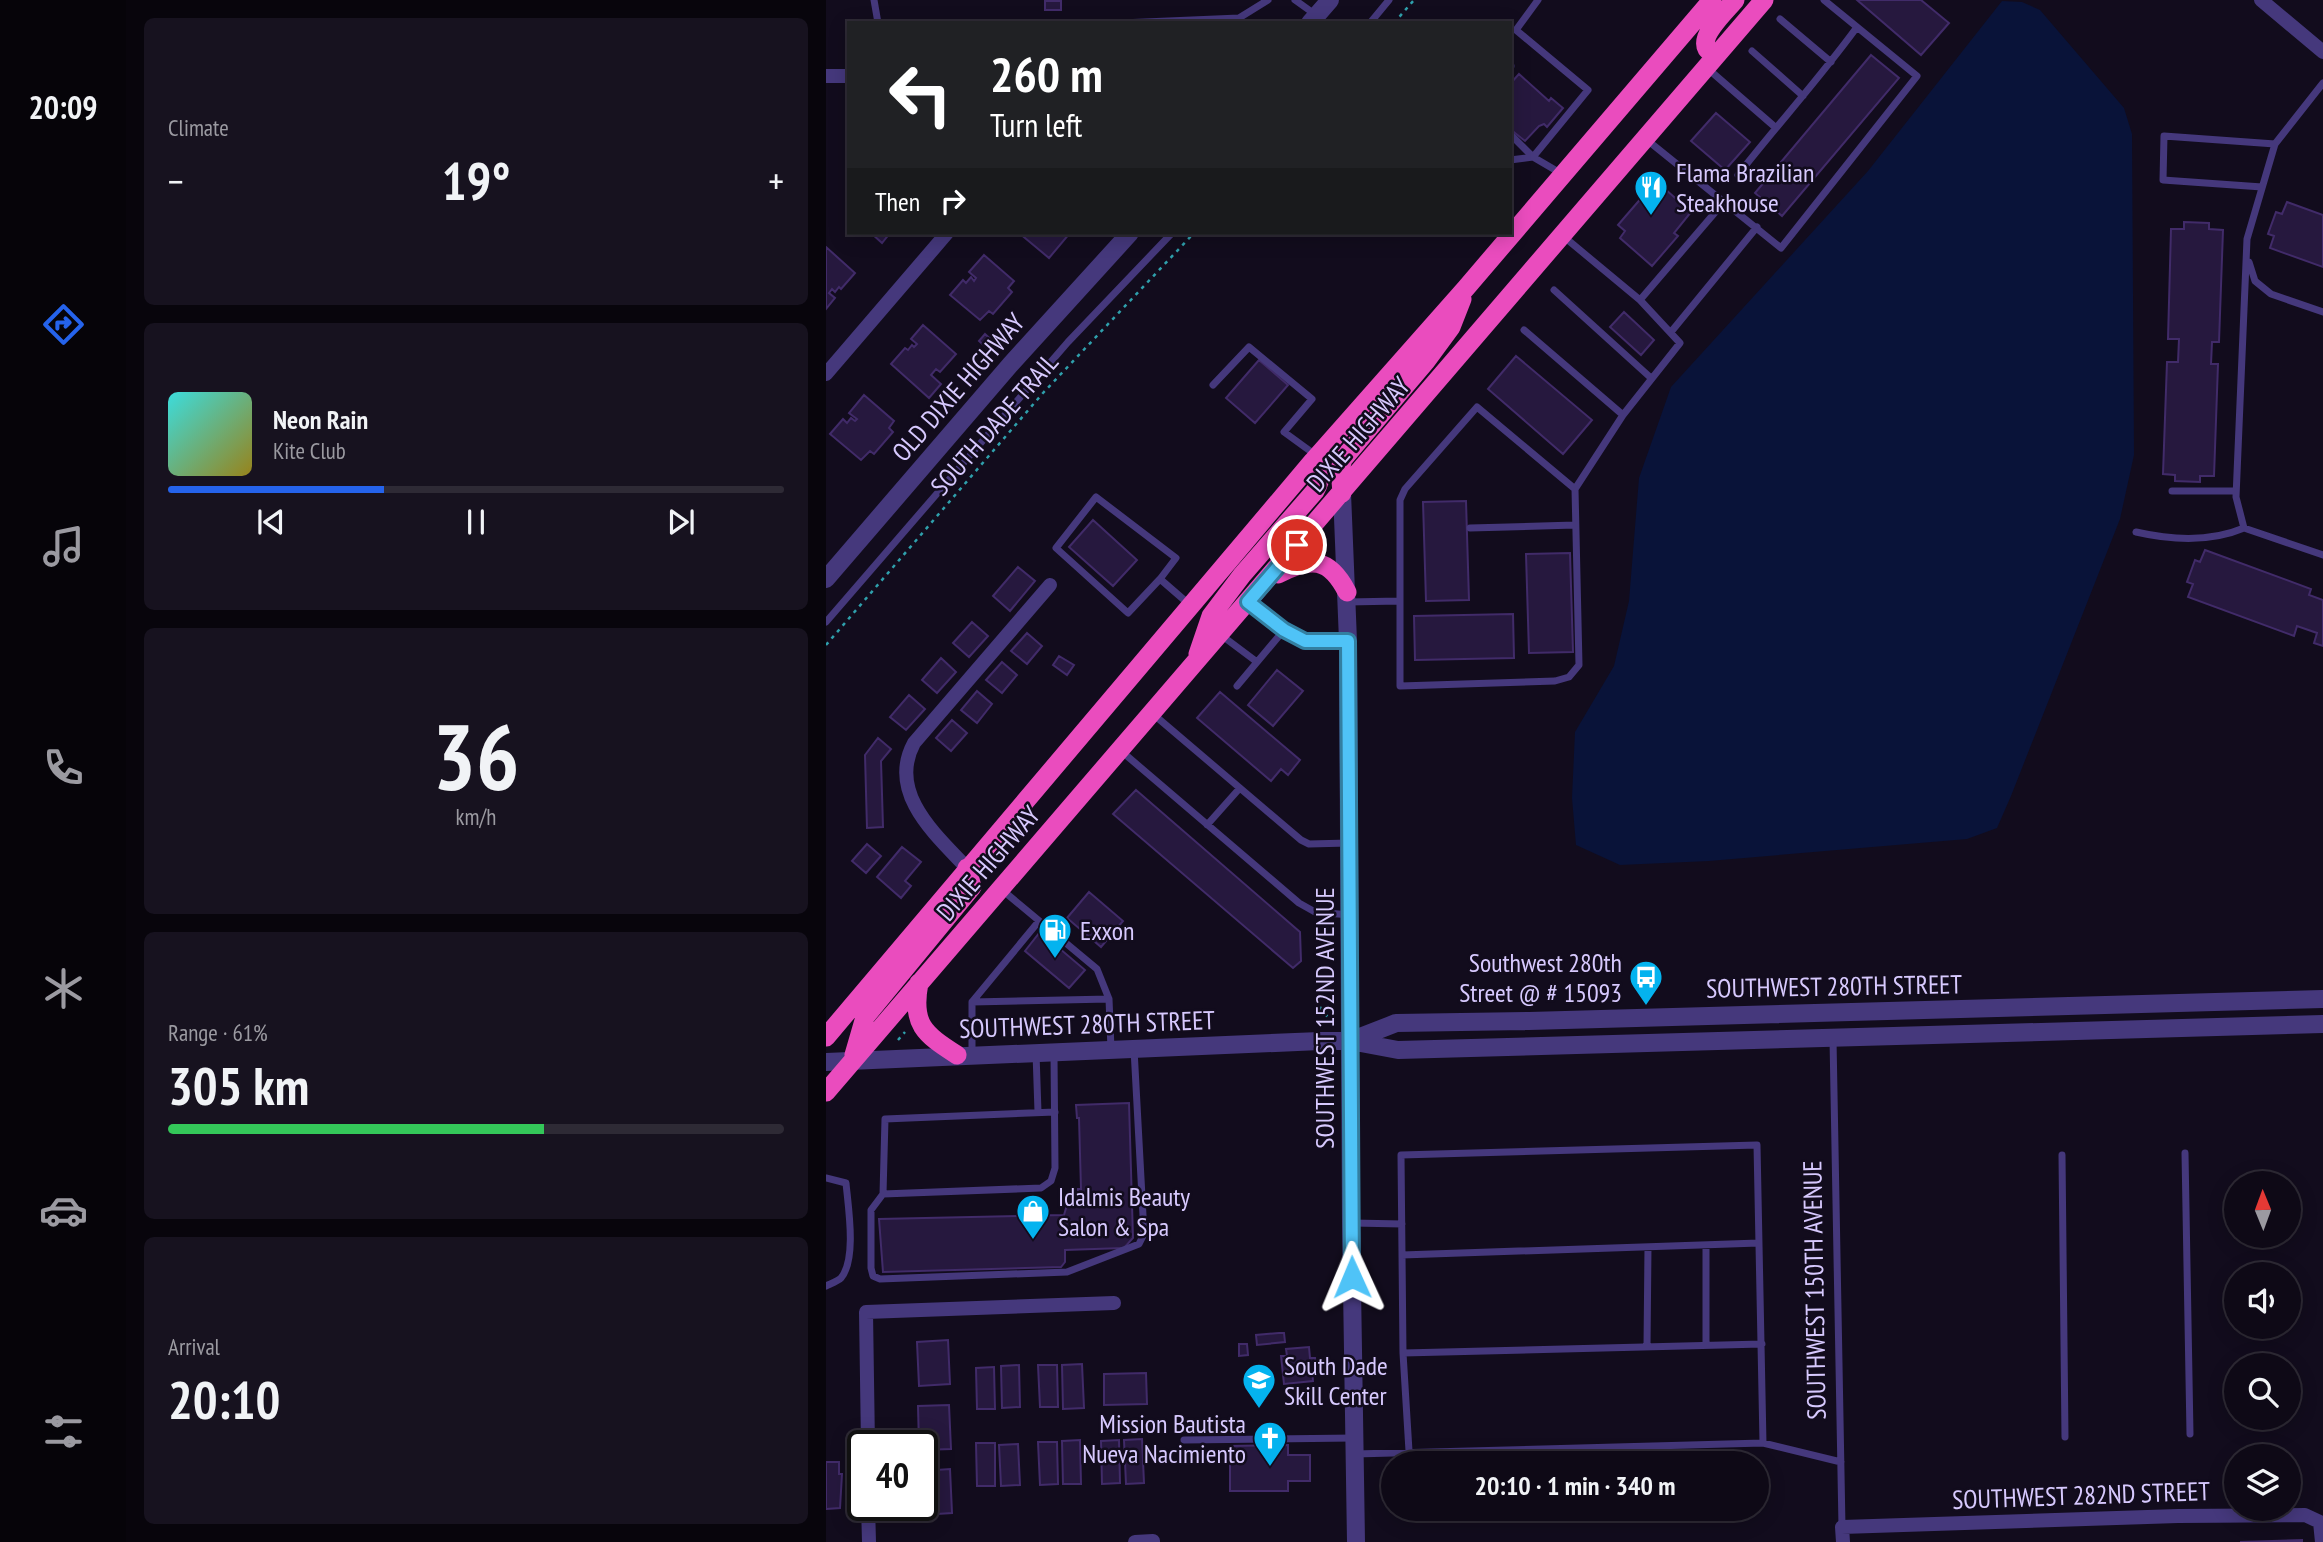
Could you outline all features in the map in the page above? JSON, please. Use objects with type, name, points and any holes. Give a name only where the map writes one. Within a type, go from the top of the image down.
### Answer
[{"type":"highway","name":"DIXIE HIGHWAY","points":[[1512,234],[1712,0]]},
{"type":"highway","points":[[1711,62],[1705,43],[1707,33],[1735,0]]},
{"type":"highway","name":"DIXIE HIGHWAY","points":[[826,1091],[1764,0]]},
{"type":"highway","name":"DIXIE HIGHWAY","points":[[826,1037],[1316,459],[1511,235]]},
{"type":"highway","points":[[1342,494],[1340,469],[1343,459],[1426,361],[1451,327],[1466,288]]},
{"type":"highway","points":[[1195,665],[1210,617],[1242,575],[1315,491],[1322,479],[1316,459]]},
{"type":"highway","points":[[1268,580],[1298,564],[1320,564],[1339,576],[1348,597]]},
{"type":"highway","points":[[853,1059],[865,1017],[972,887],[967,869]]},
{"type":"highway","points":[[919,983],[916,1008],[922,1028],[934,1040],[964,1055]]},
{"type":"street","points":[[1313,19],[1330,0]]},
{"type":"street","points":[[2261,0],[2323,52]]},
{"type":"street","points":[[826,76],[847,76]]},
{"type":"street","points":[[826,374],[945,235]]},
{"type":"street","name":"OLD DIXIE HIGHWAY","points":[[826,579],[1010,366],[1128,235]]},
{"type":"street","name":"SOUTHWEST 152ND AVENUE","points":[[1342,494],[1348,597],[1351,1223],[1356,1542]]},
{"type":"street","points":[[967,869],[934,834],[915,808],[906,773],[909,751],[1050,585]]},
{"type":"street","name":"SOUTHWEST 280TH STREET","points":[[1350,1041],[1396,1023],[2323,999]]},
{"type":"street","points":[[2304,1000],[2315,1024]]},
{"type":"street","points":[[2096,1005],[2098,1030]]},
{"type":"street","points":[[1832,1012],[1833,1038]]},
{"type":"street","points":[[1672,1016],[1672,1043]]},
{"type":"street","points":[[1529,1021],[1530,1046]]},
{"type":"street","name":"SOUTHWEST 280TH STREET","points":[[826,1062],[1350,1041],[1398,1050],[2315,1024]]},
{"type":"street","points":[[867,1430],[866,1312],[1114,1303]]},
{"type":"street","name":"SOUTHWEST 282ND STREET","points":[[1842,1535],[2178,1516],[2305,1515],[2320,1522],[2322,1542]]},
{"type":"street","points":[[868,1521],[869,1542]]},
{"type":"street","points":[[1135,1542],[1153,1541]]},
{"type":"lane","points":[[874,0],[878,21]]},
{"type":"lane","points":[[1169,21],[1240,18],[1268,0]]},
{"type":"lane","points":[[1295,0],[1313,19]]},
{"type":"lane","points":[[1372,21],[1389,0]]},
{"type":"lane","points":[[1512,160],[1532,157],[1588,90],[1516,30],[1538,0]]},
{"type":"lane","points":[[1645,139],[1781,248],[1917,76],[1824,0]]},
{"type":"lane","points":[[1780,19],[1831,62]]},
{"type":"lane","points":[[1738,175],[1857,27]]},
{"type":"lane","points":[[1752,51],[1803,96]]},
{"type":"lane","points":[[1711,62],[1776,127]]},
{"type":"lane","points":[[2244,528],[2236,491],[2247,239],[2275,144],[2323,83]]},
{"type":"lane","points":[[1512,136],[1532,157],[1563,174]]},
{"type":"lane","points":[[2262,187],[2163,180],[2164,136],[2275,144]]},
{"type":"lane","points":[[1640,300],[1724,202]]},
{"type":"lane","points":[[1671,332],[1757,227]]},
{"type":"lane","points":[[826,622],[1068,342],[1170,235]]},
{"type":"lane","points":[[1563,235],[1640,300],[1680,343],[1623,415],[1575,489],[1579,665],[1569,677],[1555,681],[1400,686],[1400,500],[1405,489],[1477,407],[1575,489]]},
{"type":"lane","points":[[2246,254],[2255,281],[2271,294],[2323,312]]},
{"type":"lane","points":[[1554,290],[1651,378]]},
{"type":"lane","points":[[1524,330],[1623,415]]},
{"type":"lane","points":[[1213,385],[1249,347],[1312,399],[1284,432],[1316,459]]},
{"type":"lane","points":[[2172,491],[2236,491]]},
{"type":"lane","points":[[1096,497],[1176,558],[1160,579],[1129,612],[1056,548],[1096,497]]},
{"type":"lane","points":[[1470,528],[1576,525]]},
{"type":"lane","points":[[2136,532],[2165,538],[2227,535],[2244,528],[2323,555]]},
{"type":"lane","points":[[1160,579],[1191,606]]},
{"type":"lane","points":[[1348,597],[1399,601]]},
{"type":"lane","points":[[1248,602],[1284,630],[1305,641],[1348,641]]},
{"type":"lane","points":[[1237,685],[1284,630]]},
{"type":"lane","points":[[1220,634],[1257,662]]},
{"type":"lane","points":[[1152,714],[1301,840],[1309,844],[1350,844]]},
{"type":"lane","points":[[1121,750],[1306,908],[1327,915],[1350,915]]},
{"type":"lane","points":[[1207,825],[1239,789]]},
{"type":"lane","points":[[1001,888],[1097,968],[1109,999],[1111,1049]]},
{"type":"lane","points":[[964,1055],[972,1002],[1039,920]]},
{"type":"lane","points":[[972,1002],[1109,999]]},
{"type":"lane","name":"SOUTHWEST 150TH AVENUE","points":[[1833,1038],[1842,1535]]},
{"type":"lane","points":[[1055,1112],[885,1119],[883,1195],[871,1210],[871,1273],[880,1279],[1067,1272],[1139,1244],[1144,1234],[1134,1048]]},
{"type":"lane","points":[[883,1195],[1041,1188],[1051,1181],[1055,1168],[1055,1112],[1045,1052]]},
{"type":"lane","points":[[1038,1112],[1045,1052]]},
{"type":"lane","points":[[1409,1451],[1403,1353],[1401,1155],[1757,1145],[1763,1443]]},
{"type":"lane","points":[[2185,1153],[2190,1434]]},
{"type":"lane","points":[[2062,1155],[2065,1437]]},
{"type":"lane","points":[[826,1178],[846,1183],[850,1237],[848,1261],[841,1278],[826,1286]]},
{"type":"lane","points":[[1351,1223],[1402,1224]]},
{"type":"lane","points":[[1402,1255],[1759,1243]]},
{"type":"lane","points":[[1706,1245],[1706,1345]]},
{"type":"lane","points":[[1647,1347],[1648,1247]]},
{"type":"lane","points":[[1403,1353],[1762,1344]]},
{"type":"lane","points":[[1184,1440],[1355,1446],[1409,1451],[1763,1443],[1841,1462]]},
{"type":"path","points":[[1396,21],[1414,0]]},
{"type":"path","name":"SOUTH DADE TRAIL","points":[[826,645],[1043,393],[1192,235]]},
{"type":"path","points":[[1320,1007],[1332,1023]]},
{"type":"water","points":[[2002,1],[2022,2],[2040,10],[2124,108],[2132,134],[2134,455],[2120,519],[1997,828],[1967,839],[1709,861],[1620,865],[1576,845],[1572,798],[1575,732],[1614,666],[1629,601],[1639,478],[1671,387],[1868,171]]},
{"type":"building","points":[[1857,0],[1921,0],[1949,23],[1921,55]]},
{"type":"building","points":[[1045,1],[1061,1],[1061,10],[1045,10]]},
{"type":"building","points":[[1871,55],[1899,78],[1782,216],[1755,193]]},
{"type":"building","points":[[1519,74],[1549,101],[1551,98],[1563,108],[1547,127],[1544,124],[1539,126],[1525,141],[1512,131],[1512,82]]},
{"type":"building","points":[[1716,113],[1750,142],[1725,170],[1691,141]]},
{"type":"building","points":[[1656,181],[1691,212],[1674,233],[1678,236],[1652,266],[1620,238],[1625,231],[1618,225]]},
{"type":"building","points":[[2287,202],[2323,215],[2323,267],[2270,248],[2274,236],[2268,234],[2276,212],[2282,214]]},
{"type":"building","points":[[2184,222],[2209,223],[2209,229],[2223,230],[2219,342],[2212,342],[2211,364],[2218,364],[2214,476],[2200,476],[2200,482],[2175,481],[2175,475],[2163,474],[2167,362],[2178,362],[2179,339],[2168,339],[2171,229],[2184,229]]},
{"type":"building","points":[[873,235],[888,235],[882,243]]},
{"type":"building","points":[[1021,235],[1068,235],[1049,258]]},
{"type":"building","points":[[826,247],[855,273],[841,289],[839,287],[835,292],[832,289],[829,293],[835,298],[826,309]]},
{"type":"building","points":[[984,255],[1014,281],[1008,288],[1012,292],[993,314],[989,311],[980,320],[950,295],[963,280],[966,283],[971,277],[974,281],[976,278],[969,272]]},
{"type":"building","points":[[1624,312],[1654,340],[1641,355],[1610,327]]},
{"type":"building","points":[[923,325],[956,354],[940,372],[936,369],[931,375],[941,384],[929,398],[891,364],[905,348],[908,350],[917,344],[911,339]]},
{"type":"building","points":[[985,334],[996,344],[990,351],[979,341]]},
{"type":"building","points":[[1516,356],[1592,420],[1563,454],[1488,389]]},
{"type":"building","points":[[1259,360],[1288,385],[1255,423],[1226,398]]},
{"type":"building","points":[[864,395],[894,421],[889,428],[893,432],[874,454],[870,451],[861,460],[830,434],[843,419],[847,423],[851,418],[855,421],[857,419],[849,413]]},
{"type":"building","points":[[1466,501],[1469,600],[1426,601],[1423,502]]},
{"type":"building","points":[[1093,520],[1137,560],[1113,586],[1069,547]]},
{"type":"building","points":[[2205,550],[2311,589],[2309,595],[2323,600],[2323,646],[2314,643],[2317,633],[2297,626],[2294,636],[2188,597],[2193,584],[2187,582],[2195,560],[2200,562]]},
{"type":"building","points":[[1570,553],[1573,652],[1529,653],[1526,554]]},
{"type":"building","points":[[1018,567],[1035,581],[1010,611],[993,596]]},
{"type":"building","points":[[1513,614],[1514,658],[1415,660],[1414,616]]},
{"type":"building","points":[[972,622],[988,636],[969,657],[953,643]]},
{"type":"building","points":[[1027,633],[1042,646],[1027,664],[1011,651]]},
{"type":"building","points":[[1059,656],[1074,665],[1067,675],[1053,665]]},
{"type":"building","points":[[941,658],[956,672],[937,693],[922,680]]},
{"type":"building","points":[[1002,662],[1017,675],[1002,693],[986,680]]},
{"type":"building","points":[[1277,670],[1303,691],[1273,726],[1248,705]]},
{"type":"building","points":[[977,691],[992,704],[977,723],[961,710]]},
{"type":"building","points":[[1220,692],[1300,760],[1288,775],[1281,769],[1271,781],[1197,718]]},
{"type":"building","points":[[909,695],[925,709],[906,730],[890,717]]},
{"type":"building","points":[[952,720],[967,733],[951,751],[936,738]]},
{"type":"building","points":[[878,738],[891,749],[881,761],[883,827],[867,828],[865,755]]},
{"type":"building","points":[[1136,790],[1300,932],[1301,961],[1293,968],[1113,814]]},
{"type":"building","points":[[867,844],[881,856],[866,873],[852,861]]},
{"type":"building","points":[[902,847],[921,862],[905,881],[911,886],[901,898],[877,877]]},
{"type":"building","points":[[1089,892],[1123,921],[1101,947],[1067,918]]},
{"type":"building","name":"Exxon","points":[[1040,932],[1085,970],[1069,988],[1025,951]]},
{"type":"building","points":[[1129,1103],[1133,1238],[1124,1248],[1065,1250],[1065,1262],[1061,1267],[883,1272],[879,1219],[1064,1215],[1067,1205],[1078,1199],[1078,1189],[1081,1189],[1079,1118],[1076,1105]]},
{"type":"building","points":[[1284,1333],[1285,1342],[1257,1345],[1256,1335]]},
{"type":"building","points":[[948,1340],[950,1384],[919,1386],[917,1342]]},
{"type":"building","points":[[1239,1344],[1247,1344],[1248,1355],[1239,1356]]},
{"type":"building","points":[[1309,1347],[1310,1358],[1315,1358],[1313,1381],[1284,1384],[1281,1356],[1287,1356],[1286,1349]]},
{"type":"building","points":[[1082,1364],[1084,1408],[1063,1409],[1062,1365]]},
{"type":"building","points":[[1019,1365],[1020,1407],[1002,1408],[1001,1366]]},
{"type":"building","points":[[1038,1365],[1057,1365],[1058,1407],[1040,1407]]},
{"type":"building","points":[[994,1367],[995,1409],[977,1409],[976,1368]]},
{"type":"building","points":[[1146,1373],[1147,1404],[1104,1405],[1104,1374]]},
{"type":"building","points":[[949,1405],[951,1449],[938,1449],[938,1430],[919,1430],[918,1406]]},
{"type":"building","points":[[1142,1439],[1144,1483],[1126,1484],[1124,1440]]},
{"type":"building","points":[[1080,1440],[1081,1484],[1063,1484],[1062,1441]]},
{"type":"building","points":[[1119,1440],[1120,1483],[1102,1484],[1101,1441]]},
{"type":"building","points":[[1038,1442],[1057,1442],[1058,1484],[1040,1485]]},
{"type":"building","points":[[976,1443],[995,1443],[995,1486],[977,1486]]},
{"type":"building","points":[[1018,1444],[1020,1485],[1001,1486],[999,1445]]},
{"type":"building","name":"Mission Bautista Nueva Nacimiento","points":[[1288,1445],[1288,1455],[1310,1455],[1310,1481],[1288,1481],[1288,1491],[1230,1491],[1230,1446]]},
{"type":"building","points":[[826,1462],[839,1462],[839,1474],[842,1474],[840,1508],[826,1509]]},
{"type":"building","points":[[950,1469],[952,1513],[938,1514],[938,1470]]},
{"type":"building","points":[[2302,1540],[2302,1542],[2240,1542]]},
{"type":"place","name":"Flama Brazilian Steakhouse","points":[[1651,217]]},
{"type":"place","name":"Exxon","points":[[1055,960]]},
{"type":"place","name":"Southwest 280th Street @ # 15093","points":[[1646,1007]]},
{"type":"place","name":"Idalmis Beauty Salon & Spa","points":[[1033,1241]]},
{"type":"place","name":"South Dade Skill Center","points":[[1259,1410]]},
{"type":"place","name":"Mission Bautista Nueva Nacimiento","points":[[1270,1468]]},
{"type":"route","points":[[1297,545],[1248,602],[1284,630],[1305,641],[1348,641],[1352,1277]]}]
